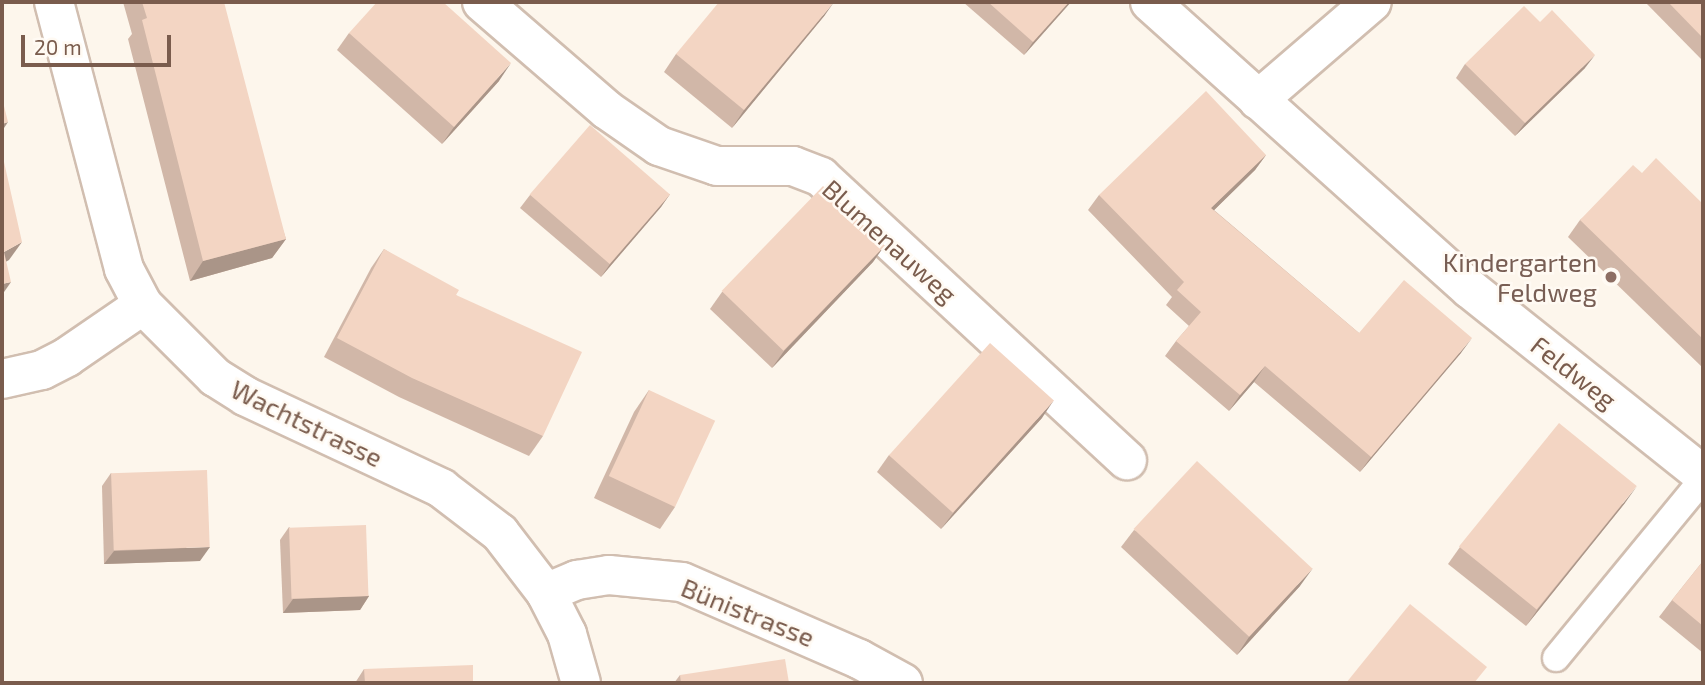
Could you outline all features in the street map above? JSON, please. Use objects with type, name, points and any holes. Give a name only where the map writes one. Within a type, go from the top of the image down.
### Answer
[{"type":"street","name":"Wachtstrasse","points":[[54,2],[124,269],[143,305],[215,377],[246,396],[441,488],[500,533],[546,593],[567,634],[581,683]]},
{"type":"street","name":"Blumenauweg","points":[[482,2],[607,110],[659,146],[717,166],[793,166],[821,177],[1127,460]]},
{"type":"street","name":"Feldweg","points":[[1150,2],[1470,289],[1703,477]]},
{"type":"street","points":[[1258,100],[1372,2]]},
{"type":"street","points":[[2,379],[42,370],[67,357],[143,305]]},
{"type":"street","name":"Bünistrasse","points":[[546,593],[577,580],[609,575],[682,582],[859,659],[903,683]]},
{"type":"lane","points":[[1556,658],[1703,477]]},
{"type":"building","points":[[142,2],[224,2],[286,239],[203,261],[142,20],[147,18]]},
{"type":"building","points":[[377,2],[443,2],[511,63],[454,127],[349,33]]},
{"type":"building","points":[[719,2],[834,2],[744,110],[676,54]]},
{"type":"building","points":[[988,2],[1069,2],[1033,42]]},
{"type":"building","points":[[1668,2],[1703,2],[1703,38]]},
{"type":"building","points":[[1524,6],[1540,22],[1552,10],[1595,55],[1525,123],[1465,64]]},
{"type":"building","points":[[1206,91],[1266,155],[1211,208],[1359,333],[1404,280],[1472,338],[1371,457],[1265,366],[1240,395],[1176,341],[1201,312],[1177,290],[1184,282],[1099,195]]},
{"type":"building","points":[[2,98],[8,122],[2,124]]},
{"type":"building","points":[[590,125],[670,195],[610,264],[530,194]]},
{"type":"building","points":[[2,153],[22,242],[4,252],[11,282],[2,284]]},
{"type":"building","points":[[1656,158],[1703,204],[1703,339],[1580,220],[1633,165],[1642,173]]},
{"type":"building","points":[[823,186],[885,246],[783,351],[722,291]]},
{"type":"building","points":[[384,249],[459,290],[456,295],[582,352],[543,436],[412,378],[337,338]]},
{"type":"building","points":[[990,343],[1054,401],[953,513],[889,455]]},
{"type":"building","points":[[649,390],[715,421],[675,507],[609,476]]},
{"type":"building","points":[[1559,423],[1637,486],[1537,609],[1459,547]]},
{"type":"building","points":[[1197,461],[1313,569],[1249,637],[1134,529]]},
{"type":"building","points":[[207,470],[210,547],[114,550],[111,473]]},
{"type":"building","points":[[366,525],[368,596],[292,599],[289,528]]},
{"type":"building","points":[[1703,561],[1703,626],[1672,600]]},
{"type":"building","points":[[1410,604],[1487,667],[1474,683],[1346,683]]},
{"type":"building","points":[[785,659],[789,683],[681,683],[680,675]]},
{"type":"building","points":[[473,665],[473,683],[365,683],[364,669]]},
{"type":"place","name":"Kindergarten Feldweg","points":[[1611,277]]}]
